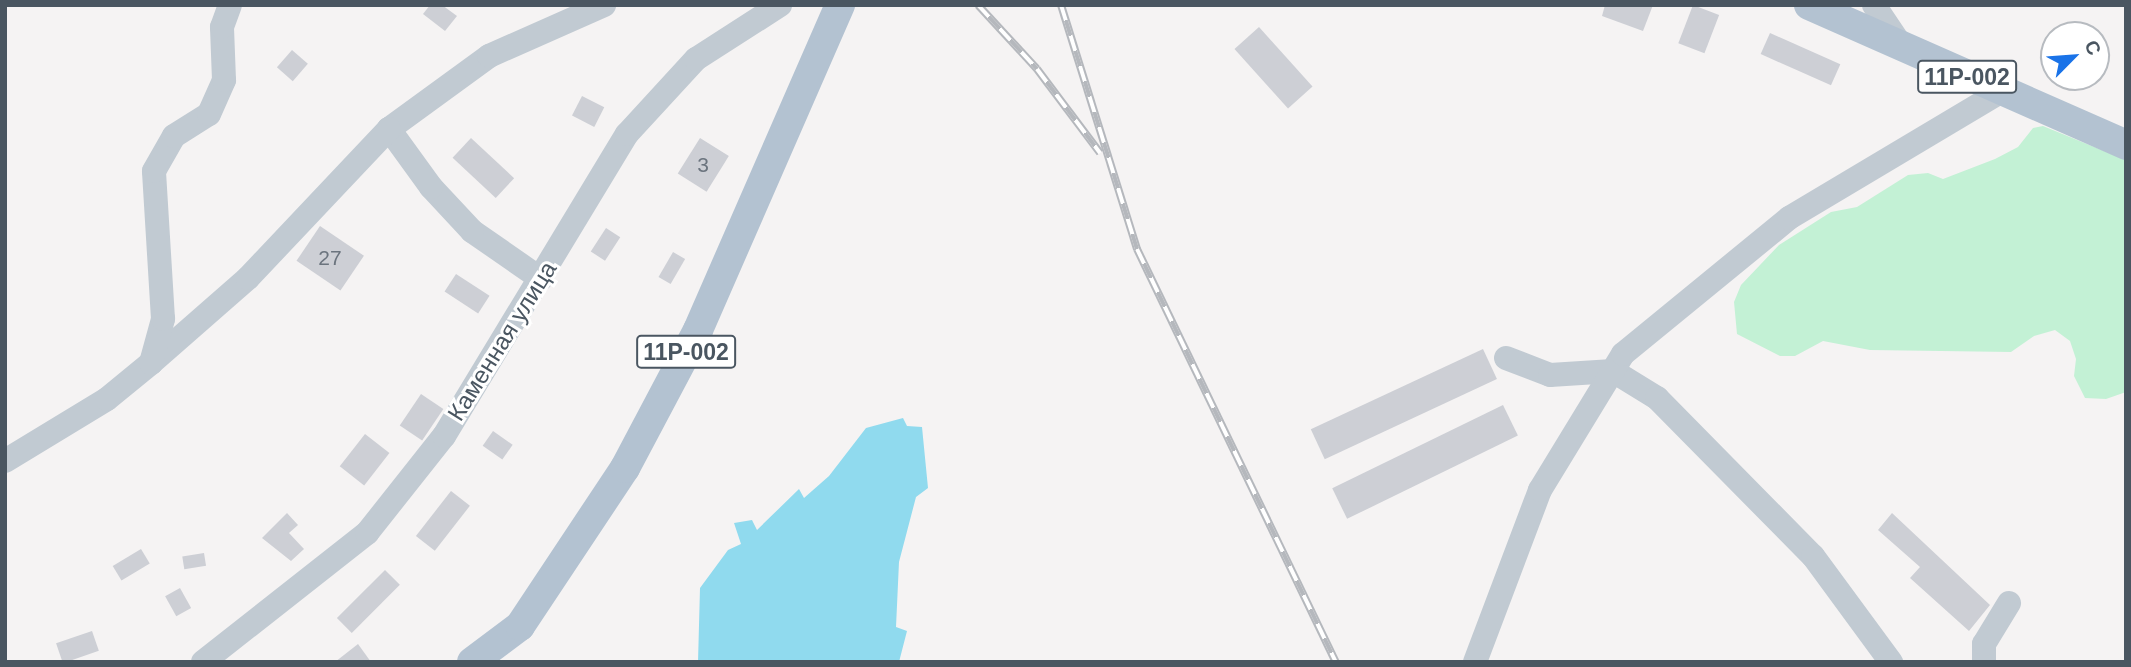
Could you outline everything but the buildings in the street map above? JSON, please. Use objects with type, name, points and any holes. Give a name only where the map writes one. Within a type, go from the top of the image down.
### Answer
[{"type":"main road","name":"11Р-002","points":[[472,662],[520,626],[625,468],[698,330],[840,5]]},
{"type":"main road","name":"11Р-002","points":[[1809,5],[2000,92],[2126,145]]},
{"type":"street","points":[[151,363],[163,319],[154,171],[174,136],[209,114],[224,80],[222,27],[230,5]]},
{"type":"street","points":[[5,461],[107,398],[151,363],[248,278],[389,129],[489,56],[595,6],[604,5]]},
{"type":"street","name":"Каменная улица","points":[[203,662],[367,533],[444,436],[627,134],[696,59],[780,5]]},
{"type":"street","points":[[1874,5],[1902,48]]},
{"type":"street","points":[[1475,662],[1540,490],[1623,354],[1789,218],[2000,92]]},
{"type":"street","points":[[389,129],[430,187],[472,231],[541,279]]},
{"type":"street","points":[[1506,358],[1550,375],[1613,371],[1657,398],[1813,556],[1891,662]]},
{"type":"street","points":[[1984,662],[1984,644],[2009,603]]},
{"type":"green space","points":[[2043,126],[2126,160],[2126,392],[2106,399],[2085,398],[2074,376],[2076,359],[2070,341],[2055,330],[2034,336],[2011,352],[1870,350],[1823,341],[1795,356],[1780,356],[1737,334],[1734,302],[1741,285],[1779,245],[1831,212],[1857,207],[1908,175],[1928,173],[1943,179],[2018,147],[2033,128]]},
{"type":"water","points":[[903,418],[907,426],[922,427],[928,488],[916,497],[899,562],[896,627],[907,631],[899,662],[698,662],[700,588],[728,550],[741,544],[734,523],[752,520],[757,530],[799,489],[804,498],[829,476],[866,428]]},
{"type":"railway","points":[[978,5],[1037,69],[1100,153]]},
{"type":"railway","points":[[1061,5],[1137,249],[1336,662]]}]
